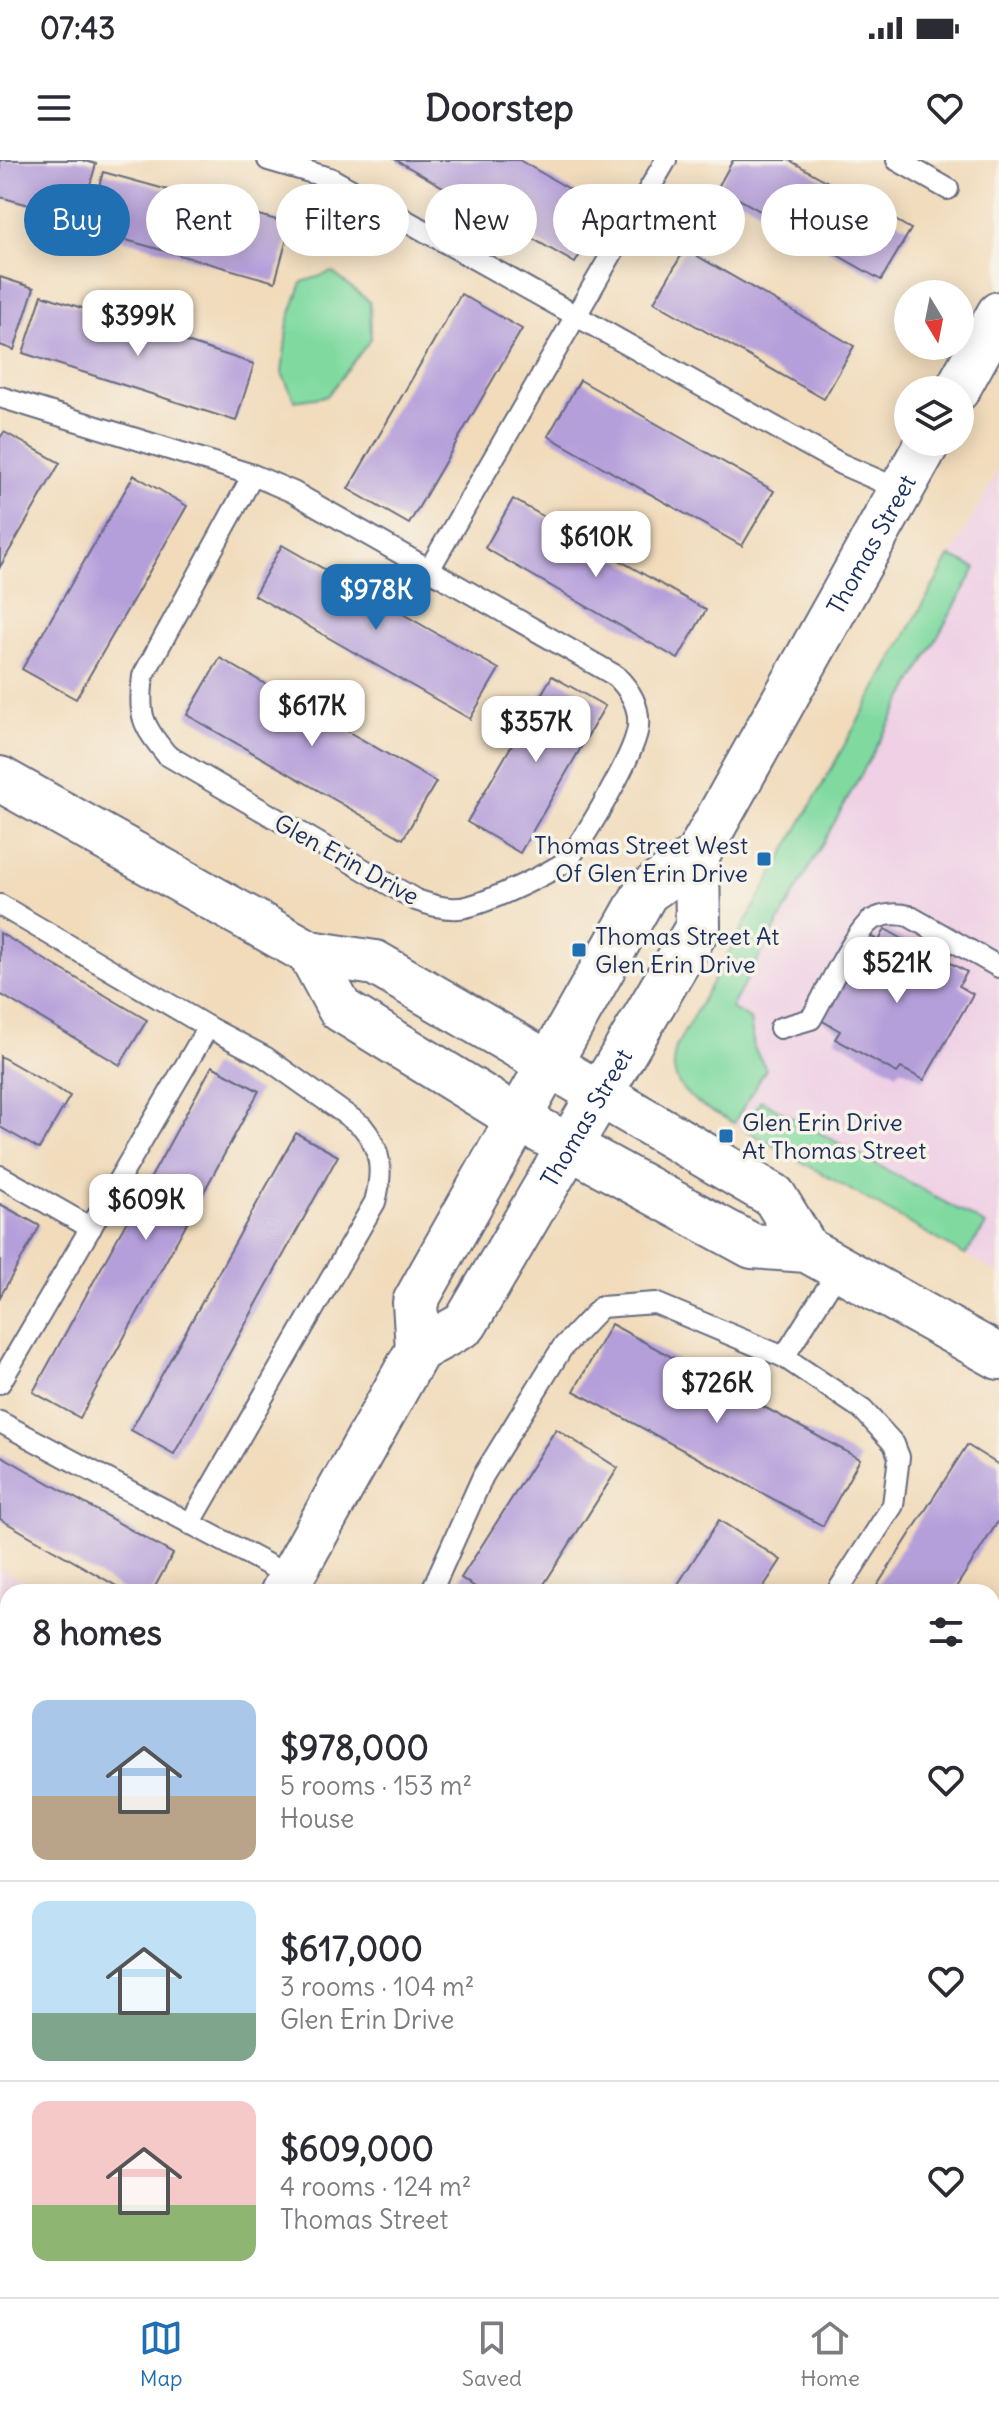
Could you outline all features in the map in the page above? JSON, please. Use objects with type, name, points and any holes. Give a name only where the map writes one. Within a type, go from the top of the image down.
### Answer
[{"type":"street","points":[[965,376],[999,314]]},
{"type":"street","name":"Thomas Street","points":[[697,856],[698,927],[465,1324],[418,1350],[415,1302],[646,892],[697,856],[920,456]]},
{"type":"street","points":[[0,779],[310,953],[375,963],[600,1094],[774,1196],[824,1259]]},
{"type":"street","points":[[310,953],[340,1009],[519,1119],[752,1246],[824,1259],[999,1357]]},
{"type":"street","points":[[288,1584],[418,1350]]},
{"type":"lane","points":[[268,160],[330,178],[841,464],[901,490]]},
{"type":"lane","points":[[430,568],[666,160]]},
{"type":"lane","points":[[897,160],[948,189]]},
{"type":"lane","name":"Glen Erin Drive","points":[[0,397],[253,475],[293,492],[616,676],[627,687],[638,715],[635,743],[568,860],[551,873],[464,908],[443,909],[416,900],[167,755],[148,732],[140,704],[143,676],[253,475]]},
{"type":"lane","points":[[0,905],[265,1057],[362,1126],[372,1138],[379,1156],[382,1178],[375,1202],[190,1524]]},
{"type":"lane","points":[[780,1028],[811,1019],[863,926],[882,916],[909,916],[999,967]]},
{"type":"lane","points":[[0,1383],[208,1027]]},
{"type":"lane","points":[[0,1176],[91,1228]]},
{"type":"lane","points":[[784,1357],[824,1259]]},
{"type":"lane","points":[[435,1584],[483,1476],[562,1348],[601,1307],[655,1303],[784,1357],[863,1410],[894,1444],[899,1457],[893,1505],[842,1584]]},
{"type":"lane","points":[[0,1422],[190,1524],[285,1584]]},
{"type":"shaded area","points":[[999,470],[999,1274],[688,1097],[677,1080],[673,1058],[676,1047]]},
{"type":"shaded area","points":[[0,1568],[30,1584],[0,1584]]},
{"type":"green space","points":[[332,272],[370,302],[371,339],[327,396],[295,401],[282,373],[288,322],[302,282]]},
{"type":"green space","points":[[950,556],[976,568],[731,1008],[750,1019],[754,1048],[766,1069],[734,1123],[698,1103],[680,1086],[673,1062],[676,1047]]},
{"type":"green space","points":[[761,1100],[986,1225],[965,1255],[744,1129]]},
{"type":"building","points":[[0,160],[82,160],[96,164],[90,184],[24,184],[24,204],[0,197]]},
{"type":"building","points":[[396,160],[519,160],[561,184],[553,184],[553,250],[537,241],[537,184],[438,184]]},
{"type":"building","points":[[733,160],[789,160],[831,184],[761,184],[761,212],[745,202],[745,184],[720,184]]},
{"type":"building","points":[[103,172],[146,184],[146,246],[130,241],[130,184],[100,184]]},
{"type":"building","points":[[260,215],[276,220],[276,256],[282,256],[275,282],[183,256],[260,256]]},
{"type":"building","points":[[897,221],[911,229],[897,253]]},
{"type":"building","points":[[563,256],[579,256],[575,263]]},
{"type":"building","points":[[681,256],[697,256],[854,346],[824,399],[654,302]]},
{"type":"building","points":[[839,256],[895,256],[881,280]]},
{"type":"building","points":[[0,277],[34,288],[14,350],[0,345]]},
{"type":"building","points":[[461,294],[522,329],[409,524],[348,489]]},
{"type":"building","points":[[42,295],[254,364],[236,421],[23,353]]},
{"type":"building","points":[[580,380],[774,491],[742,546],[548,436]]},
{"type":"building","points":[[4,432],[60,463],[0,567],[0,438]]},
{"type":"building","points":[[134,475],[187,506],[76,699],[22,669]]},
{"type":"building","points":[[513,499],[706,610],[678,659],[485,548]]},
{"type":"building","points":[[282,545],[499,669],[470,719],[254,595]]},
{"type":"building","points":[[220,658],[436,782],[403,839],[187,715]]},
{"type":"building","points":[[552,676],[605,706],[520,853],[467,822]]},
{"type":"building","points":[[885,929],[917,947],[911,957],[929,967],[936,955],[967,972],[959,986],[973,994],[924,1080],[901,1068],[897,1073],[835,1039],[840,1031],[821,1020],[866,934],[879,941]]},
{"type":"building","points":[[0,933],[147,1020],[120,1065],[0,994]]},
{"type":"building","points":[[0,1056],[70,1096],[39,1149],[0,1127]]},
{"type":"building","points":[[212,1066],[259,1091],[80,1418],[33,1392]]},
{"type":"building","points":[[296,1133],[338,1156],[174,1454],[131,1430]]},
{"type":"building","points":[[0,1204],[40,1226],[0,1297]]},
{"type":"building","points":[[611,1324],[860,1459],[823,1526],[574,1391]]},
{"type":"building","points":[[556,1429],[618,1468],[544,1584],[470,1584],[461,1578]]},
{"type":"building","points":[[967,1445],[999,1465],[999,1520],[958,1584],[878,1584]]},
{"type":"building","points":[[0,1455],[173,1554],[156,1584],[113,1584],[0,1519]]},
{"type":"building","points":[[719,1520],[781,1560],[765,1584],[678,1584]]},
{"type":"place","name":"Thomas Street West Of Glen Erin Drive","points":[[764,859]]},
{"type":"place","name":"Thomas Street At Glen Erin Drive","points":[[579,950]]},
{"type":"place","name":"Glen Erin Drive At Thomas Street","points":[[726,1136]]}]
